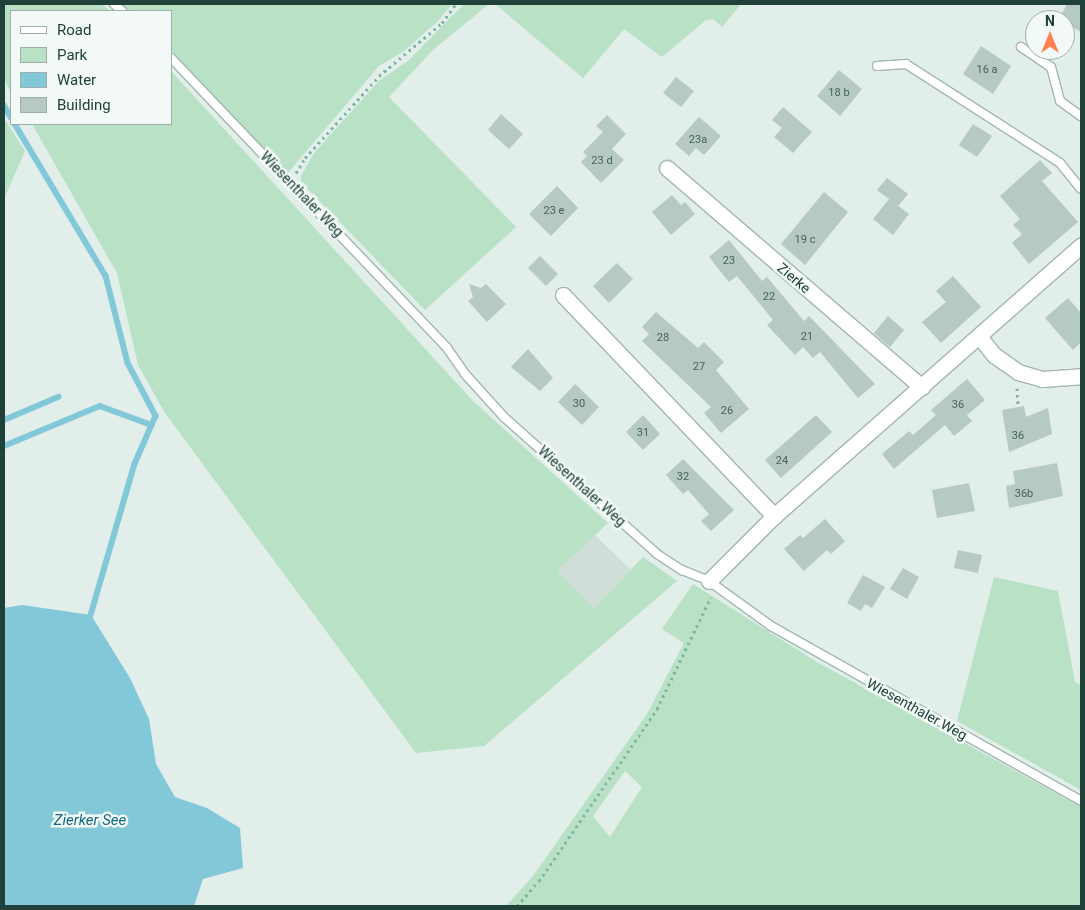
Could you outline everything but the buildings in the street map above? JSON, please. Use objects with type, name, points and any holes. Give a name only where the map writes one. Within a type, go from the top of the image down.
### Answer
[{"type":"street","name":"Zierke","points":[[666,168],[922,387]]},
{"type":"street","points":[[708,580],[774,516],[1081,245]]},
{"type":"street","points":[[563,295],[774,516]]},
{"type":"street","points":[[979,336],[994,355],[1018,372],[1042,379],[1081,376]]},
{"type":"lane","points":[[1021,47],[1051,67],[1060,101],[1081,116]]},
{"type":"lane","name":"Wiesenthaler Weg","points":[[172,59],[447,348],[464,374],[504,417],[657,554],[682,570],[708,580],[771,626],[1081,801]]},
{"type":"lane","points":[[877,66],[906,64],[1060,163],[1081,190]]},
{"type":"path","points":[[289,181],[305,158],[380,76],[442,23],[456,4]]},
{"type":"path","points":[[517,906],[539,881],[657,709],[706,607]]},
{"type":"shaded area","points":[[595,535],[631,570],[594,608],[557,571]]},
{"type":"green space","points":[[4,4],[102,4],[109,10],[10,10],[10,90],[4,80]]},
{"type":"green space","points":[[122,4],[452,4],[438,21],[404,51],[379,66],[286,175],[172,51],[172,10],[130,10]]},
{"type":"green space","points":[[464,4],[489,4],[434,49],[389,97],[516,227],[425,310],[301,182],[301,176],[314,153],[379,81],[409,60]]},
{"type":"green space","points":[[495,4],[741,4],[722,27],[713,19],[706,20],[662,57],[624,29],[583,78]]},
{"type":"green space","points":[[172,72],[473,401],[608,523],[557,571],[594,608],[643,557],[677,581],[484,746],[416,753],[165,413],[138,365],[117,273],[33,125],[172,125]]},
{"type":"green space","points":[[4,118],[25,151],[4,199]]},
{"type":"green space","points":[[994,577],[1058,591],[1075,682],[1081,685],[1081,790],[957,721]]},
{"type":"green space","points":[[693,584],[817,662],[1081,807],[1081,906],[506,906],[533,876],[647,714],[684,643],[662,629]],"holes":[[[625,771],[642,787],[610,837],[593,816]]]},
{"type":"water","name":"Zierker See","points":[[22,605],[91,615],[130,678],[149,719],[156,764],[175,797],[207,808],[240,828],[243,868],[203,879],[194,906],[4,906],[4,608]]},
{"type":"waterway","points":[[4,105],[10,115]]},
{"type":"waterway","points":[[16,125],[106,276],[128,363],[156,416],[135,464],[91,615]]},
{"type":"waterway","points":[[4,420],[58,397]]},
{"type":"waterway","points":[[4,446],[100,406],[152,425]]}]
